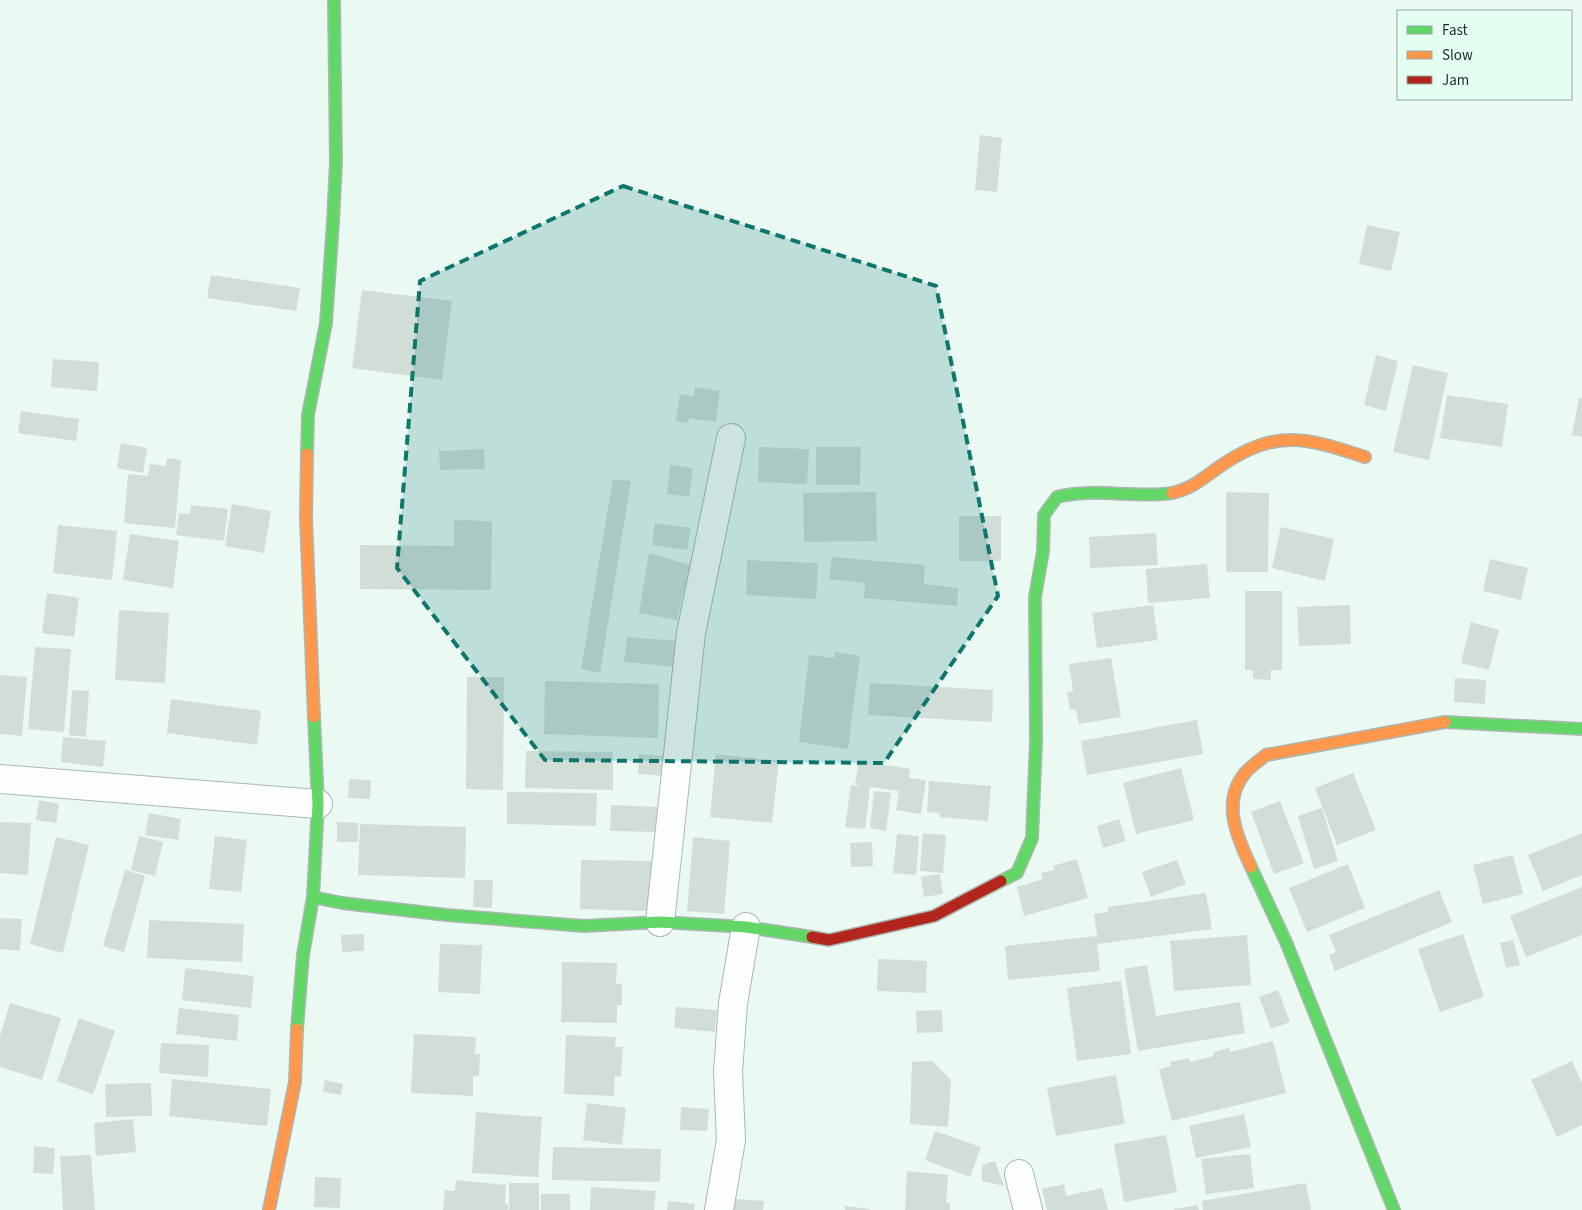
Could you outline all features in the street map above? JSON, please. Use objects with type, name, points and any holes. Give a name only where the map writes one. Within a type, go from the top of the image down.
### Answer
[{"type":"street","points":[[269,1210],[295,1082],[303,955],[313,896],[318,804],[306,498],[308,415],[326,323],[333,222],[336,162],[334,0]]},
{"type":"street","points":[[660,922],[691,633],[731,438]]},
{"type":"street","points":[[313,896],[342,903],[447,915],[584,926],[660,922],[746,927],[829,940],[934,916],[1017,873],[1032,838],[1036,742],[1035,597],[1043,551],[1044,515],[1057,497],[1081,492],[1159,496],[1190,489],[1242,451],[1260,443],[1309,439],[1365,456]]},
{"type":"street","points":[[1394,1210],[1286,942],[1239,841],[1232,818],[1234,795],[1245,773],[1266,755],[1447,722],[1582,729]]},
{"type":"street","points":[[0,779],[318,804]]},
{"type":"street","points":[[719,1210],[731,1140],[728,1072],[733,1003],[746,927]]},
{"type":"street","points":[[1018,1174],[1028,1210]]},
{"type":"highlighted area","points":[[623,186],[936,286],[998,596],[884,763],[545,760],[397,568],[420,281]]},
{"type":"building","points":[[980,135],[1002,138],[997,192],[975,190]]},
{"type":"building","points":[[1367,225],[1400,232],[1391,271],[1359,264]]},
{"type":"building","points":[[211,275],[300,288],[296,311],[207,298]]},
{"type":"building","points":[[362,290],[452,301],[442,380],[352,368]]},
{"type":"building","points":[[1376,355],[1398,361],[1386,411],[1364,405]]},
{"type":"building","points":[[53,359],[99,362],[97,391],[51,387]]},
{"type":"building","points":[[1413,365],[1448,373],[1429,460],[1393,452]]},
{"type":"building","points":[[695,387],[720,391],[716,422],[689,418],[688,423],[676,421],[680,394],[694,396]]},
{"type":"building","points":[[1447,395],[1508,404],[1502,447],[1440,438]]},
{"type":"building","points":[[1579,398],[1582,399],[1582,437],[1572,435]]},
{"type":"building","points":[[21,411],[79,419],[76,441],[18,433]]},
{"type":"building","points":[[121,443],[147,448],[143,473],[117,468]]},
{"type":"building","points":[[759,447],[809,449],[807,484],[758,482]]},
{"type":"building","points":[[816,447],[861,447],[860,485],[816,485]]},
{"type":"building","points":[[484,449],[485,469],[440,470],[439,451]]},
{"type":"building","points":[[167,458],[181,460],[175,528],[124,523],[128,474],[148,476],[150,464],[166,466]]},
{"type":"building","points":[[670,465],[693,468],[689,497],[667,494]]},
{"type":"building","points":[[613,479],[631,481],[600,673],[581,669]]},
{"type":"building","points":[[876,492],[877,541],[804,542],[803,493]]},
{"type":"building","points":[[1226,492],[1269,493],[1268,572],[1226,572]]},
{"type":"building","points":[[232,504],[271,511],[264,553],[225,546]]},
{"type":"building","points":[[191,505],[228,509],[224,541],[176,535],[179,513],[190,514]]},
{"type":"building","points":[[959,516],[1001,516],[1001,561],[959,561]]},
{"type":"building","points":[[454,520],[492,521],[491,590],[360,589],[360,545],[454,546]]},
{"type":"building","points":[[655,523],[691,528],[687,550],[652,545]]},
{"type":"building","points":[[58,525],[117,531],[112,580],[53,573]]},
{"type":"building","points":[[1281,527],[1334,539],[1325,581],[1272,568]]},
{"type":"building","points":[[1156,533],[1158,565],[1090,568],[1089,537]]},
{"type":"building","points":[[130,534],[179,541],[173,588],[123,580]]},
{"type":"building","points":[[649,553],[690,565],[677,620],[639,613]]},
{"type":"building","points":[[832,557],[925,565],[924,584],[958,588],[957,606],[864,598],[865,583],[829,579]]},
{"type":"building","points":[[1490,559],[1528,568],[1521,600],[1483,591]]},
{"type":"building","points":[[747,560],[818,563],[816,599],[746,595]]},
{"type":"building","points":[[1207,564],[1210,598],[1148,603],[1146,569]]},
{"type":"building","points":[[1245,591],[1282,591],[1282,670],[1271,670],[1271,680],[1253,679],[1253,670],[1245,670]]},
{"type":"building","points":[[47,593],[79,598],[74,637],[42,633]]},
{"type":"building","points":[[1153,605],[1158,640],[1097,648],[1092,613]]},
{"type":"building","points":[[1350,605],[1351,644],[1299,646],[1297,607]]},
{"type":"building","points":[[119,610],[169,613],[165,683],[115,680]]},
{"type":"building","points":[[1471,622],[1499,630],[1489,670],[1461,663]]},
{"type":"building","points":[[627,637],[679,641],[676,667],[624,662]]},
{"type":"building","points":[[35,647],[71,649],[64,732],[28,729]]},
{"type":"building","points":[[835,652],[860,656],[848,749],[799,742],[809,655],[834,658]]},
{"type":"building","points":[[1111,658],[1121,717],[1079,724],[1076,709],[1070,710],[1067,692],[1073,691],[1069,664]]},
{"type":"building","points":[[0,675],[27,677],[22,736],[0,734]]},
{"type":"building","points":[[467,677],[504,677],[503,790],[466,789]]},
{"type":"building","points":[[1455,678],[1486,680],[1485,704],[1454,702]]},
{"type":"building","points":[[545,681],[659,684],[658,738],[544,734]]},
{"type":"building","points":[[870,683],[993,690],[992,722],[868,715]]},
{"type":"building","points":[[72,690],[89,691],[86,737],[69,735]]},
{"type":"building","points":[[171,699],[261,711],[257,745],[167,733]]},
{"type":"building","points":[[1197,720],[1203,754],[1087,775],[1081,741]]},
{"type":"building","points":[[63,737],[106,741],[103,767],[61,762]]},
{"type":"building","points":[[526,751],[613,752],[613,790],[525,788]]},
{"type":"building","points":[[639,754],[667,756],[665,776],[638,774]]},
{"type":"building","points":[[716,754],[779,761],[772,823],[710,817]]},
{"type":"building","points":[[859,761],[910,769],[909,778],[926,780],[921,814],[896,810],[899,791],[870,787],[865,829],[845,827],[851,785],[861,786],[855,784]]},
{"type":"building","points":[[1181,768],[1194,820],[1136,834],[1123,783]]},
{"type":"building","points":[[1353,773],[1376,830],[1337,845],[1315,788]]},
{"type":"building","points":[[349,779],[371,780],[370,799],[348,798]]},
{"type":"building","points":[[929,781],[991,786],[988,821],[939,817],[940,813],[927,812]]},
{"type":"building","points":[[874,791],[891,793],[886,831],[870,828]]},
{"type":"building","points":[[507,792],[597,793],[596,826],[507,824]]},
{"type":"building","points":[[39,800],[59,804],[56,823],[36,820]]},
{"type":"building","points":[[1280,801],[1304,863],[1274,874],[1251,812]]},
{"type":"building","points":[[611,805],[661,807],[660,832],[610,831]]},
{"type":"building","points":[[1322,808],[1338,861],[1314,869],[1298,816]]},
{"type":"building","points":[[149,813],[181,819],[178,840],[145,835]]},
{"type":"building","points":[[1119,819],[1126,841],[1103,848],[1097,826]]},
{"type":"building","points":[[0,822],[31,823],[28,875],[0,873]]},
{"type":"building","points":[[337,822],[358,823],[358,842],[337,842]]},
{"type":"building","points":[[360,824],[466,827],[465,878],[358,875]]},
{"type":"building","points":[[923,833],[946,835],[943,873],[920,871]]},
{"type":"building","points":[[1582,833],[1582,875],[1543,891],[1528,855]]},
{"type":"building","points":[[897,834],[919,836],[916,875],[893,873]]},
{"type":"building","points":[[139,836],[163,842],[155,876],[131,870]]},
{"type":"building","points":[[215,836],[247,840],[241,892],[209,889]]},
{"type":"building","points":[[56,837],[89,845],[63,953],[30,944]]},
{"type":"building","points":[[693,837],[730,841],[724,914],[687,911]]},
{"type":"building","points":[[872,842],[873,866],[851,867],[850,843]]},
{"type":"building","points":[[1513,855],[1523,894],[1483,904],[1473,865]]},
{"type":"building","points":[[1077,859],[1088,898],[1024,916],[1017,887],[1043,879],[1041,873],[1055,870],[1053,866]]},
{"type":"building","points":[[581,860],[652,861],[651,911],[580,909]]},
{"type":"building","points":[[1177,860],[1186,884],[1151,897],[1142,872]]},
{"type":"building","points":[[1348,864],[1365,908],[1307,932],[1289,888]]},
{"type":"building","points":[[125,870],[145,876],[124,952],[103,946]]},
{"type":"building","points":[[940,874],[943,894],[924,897],[921,877]]},
{"type":"building","points":[[474,880],[493,880],[492,908],[473,907]]},
{"type":"building","points":[[1582,887],[1582,935],[1526,957],[1510,916]]},
{"type":"building","points":[[1439,890],[1452,922],[1335,971],[1329,955],[1336,952],[1329,935]]},
{"type":"building","points":[[1206,893],[1212,929],[1097,944],[1100,971],[1008,980],[1005,946],[1097,936],[1094,914],[1108,912],[1108,907]]},
{"type":"building","points":[[0,918],[22,919],[20,951],[0,949]]},
{"type":"building","points":[[149,920],[244,924],[242,962],[147,958]]},
{"type":"building","points":[[364,934],[364,951],[342,952],[341,935]]},
{"type":"building","points":[[1463,934],[1484,997],[1440,1012],[1418,949]]},
{"type":"building","points":[[1247,935],[1251,985],[1174,991],[1170,941]]},
{"type":"building","points":[[1513,940],[1520,965],[1506,968],[1500,943]]},
{"type":"building","points":[[440,944],[482,945],[480,994],[438,992]]},
{"type":"building","points":[[878,959],[927,961],[926,993],[877,991]]},
{"type":"building","points":[[562,962],[617,963],[616,984],[622,984],[622,1005],[617,1005],[617,1023],[561,1022]]},
{"type":"building","points":[[1147,965],[1156,1016],[1240,1002],[1245,1033],[1138,1051],[1124,969]]},
{"type":"building","points":[[185,968],[254,976],[251,1008],[182,1000]]},
{"type":"building","points":[[1121,981],[1131,1054],[1077,1061],[1067,988]]},
{"type":"building","points":[[1278,990],[1290,1022],[1271,1029],[1259,997]]},
{"type":"building","points":[[10,1003],[61,1018],[42,1080],[0,1067],[0,1036]]},
{"type":"building","points":[[676,1007],[717,1010],[715,1032],[674,1028]]},
{"type":"building","points":[[179,1008],[239,1015],[237,1041],[176,1034]]},
{"type":"building","points":[[942,1010],[943,1032],[917,1033],[916,1011]]},
{"type":"building","points":[[79,1018],[115,1031],[93,1094],[57,1081]]},
{"type":"building","points":[[414,1034],[476,1037],[475,1054],[480,1054],[479,1076],[473,1076],[473,1096],[411,1093]]},
{"type":"building","points":[[566,1035],[616,1037],[615,1047],[623,1047],[621,1077],[615,1076],[614,1096],[564,1094]]},
{"type":"building","points":[[1273,1041],[1286,1093],[1172,1121],[1159,1069],[1171,1066],[1170,1062],[1189,1058],[1190,1062],[1214,1056],[1213,1052],[1229,1048],[1230,1052]]},
{"type":"building","points":[[161,1043],[209,1045],[208,1077],[159,1073]]},
{"type":"building","points":[[932,1061],[951,1080],[948,1127],[910,1124],[912,1062]]},
{"type":"building","points":[[1572,1061],[1582,1083],[1582,1125],[1557,1137],[1531,1080]]},
{"type":"building","points":[[1116,1075],[1125,1124],[1056,1136],[1047,1088]]},
{"type":"building","points":[[172,1079],[271,1089],[267,1126],[169,1116]]},
{"type":"building","points":[[325,1080],[343,1084],[341,1095],[323,1092]]},
{"type":"building","points":[[151,1083],[152,1116],[106,1117],[105,1084]]},
{"type":"building","points":[[587,1103],[626,1108],[622,1145],[583,1140]]},
{"type":"building","points":[[681,1107],[709,1109],[707,1131],[680,1130]]},
{"type":"building","points":[[476,1112],[542,1117],[538,1177],[472,1173]]},
{"type":"building","points":[[1244,1114],[1251,1147],[1196,1158],[1189,1126]]},
{"type":"building","points":[[133,1119],[136,1152],[96,1156],[94,1123]]},
{"type":"building","points":[[935,1131],[981,1147],[970,1177],[925,1160]]},
{"type":"building","points":[[1166,1135],[1177,1192],[1124,1202],[1114,1144]]},
{"type":"building","points":[[34,1146],[55,1148],[53,1174],[33,1173]]},
{"type":"building","points":[[553,1147],[661,1149],[660,1182],[552,1180]]},
{"type":"building","points":[[1250,1154],[1254,1188],[1206,1194],[1201,1159]]},
{"type":"building","points":[[91,1155],[95,1210],[63,1210],[60,1156]]},
{"type":"building","points":[[995,1161],[1004,1186],[982,1181],[982,1165]]},
{"type":"building","points":[[907,1171],[948,1175],[946,1203],[950,1203],[950,1210],[905,1210]]},
{"type":"building","points":[[315,1177],[341,1178],[340,1208],[314,1207]]},
{"type":"building","points":[[456,1180],[506,1185],[505,1203],[508,1204],[508,1210],[443,1210],[445,1190],[455,1191]]},
{"type":"building","points":[[509,1183],[539,1183],[539,1210],[509,1210]]},
{"type":"building","points":[[1306,1183],[1311,1210],[1203,1210],[1202,1201]]},
{"type":"building","points":[[1064,1184],[1066,1196],[1102,1188],[1108,1210],[1047,1210],[1042,1189]]},
{"type":"building","points":[[591,1187],[656,1191],[654,1210],[590,1210]]},
{"type":"building","points":[[541,1194],[570,1194],[570,1210],[541,1210]]},
{"type":"building","points":[[735,1199],[764,1201],[763,1210],[734,1210]]},
{"type":"building","points":[[668,1201],[695,1204],[694,1210],[667,1210]]},
{"type":"building","points":[[1198,1205],[1199,1210],[1174,1210],[1174,1209]]},
{"type":"building","points":[[845,1206],[870,1209],[870,1210],[845,1210]]},
{"type":"traffic: fast","points":[[307,454],[308,415],[326,323],[333,222],[336,162],[334,0]]},
{"type":"traffic: fast","points":[[1001,881],[1017,873],[1032,838],[1036,742],[1035,597],[1043,551],[1044,515],[1057,497],[1071,494],[1143,495],[1172,493]]},
{"type":"traffic: fast","points":[[297,1029],[303,955],[313,897],[318,804],[314,717]]},
{"type":"traffic: fast","points":[[1445,722],[1582,729]]},
{"type":"traffic: fast","points":[[1251,867],[1286,942],[1394,1210]]},
{"type":"traffic: fast","points":[[313,897],[342,903],[447,915],[584,926],[660,922],[746,927],[812,937]]},
{"type":"traffic: slow","points":[[1172,493],[1192,485],[1242,453],[1259,445],[1276,441],[1309,441],[1365,457]]},
{"type":"traffic: slow","points":[[307,454],[306,518],[314,717]]},
{"type":"traffic: slow","points":[[1251,867],[1241,844],[1234,820],[1234,796],[1238,784],[1245,773],[1266,755],[1445,722]]},
{"type":"traffic: slow","points":[[269,1210],[295,1082],[297,1029]]},
{"type":"traffic: jam","points":[[812,937],[829,940],[934,916],[1001,881]]}]
